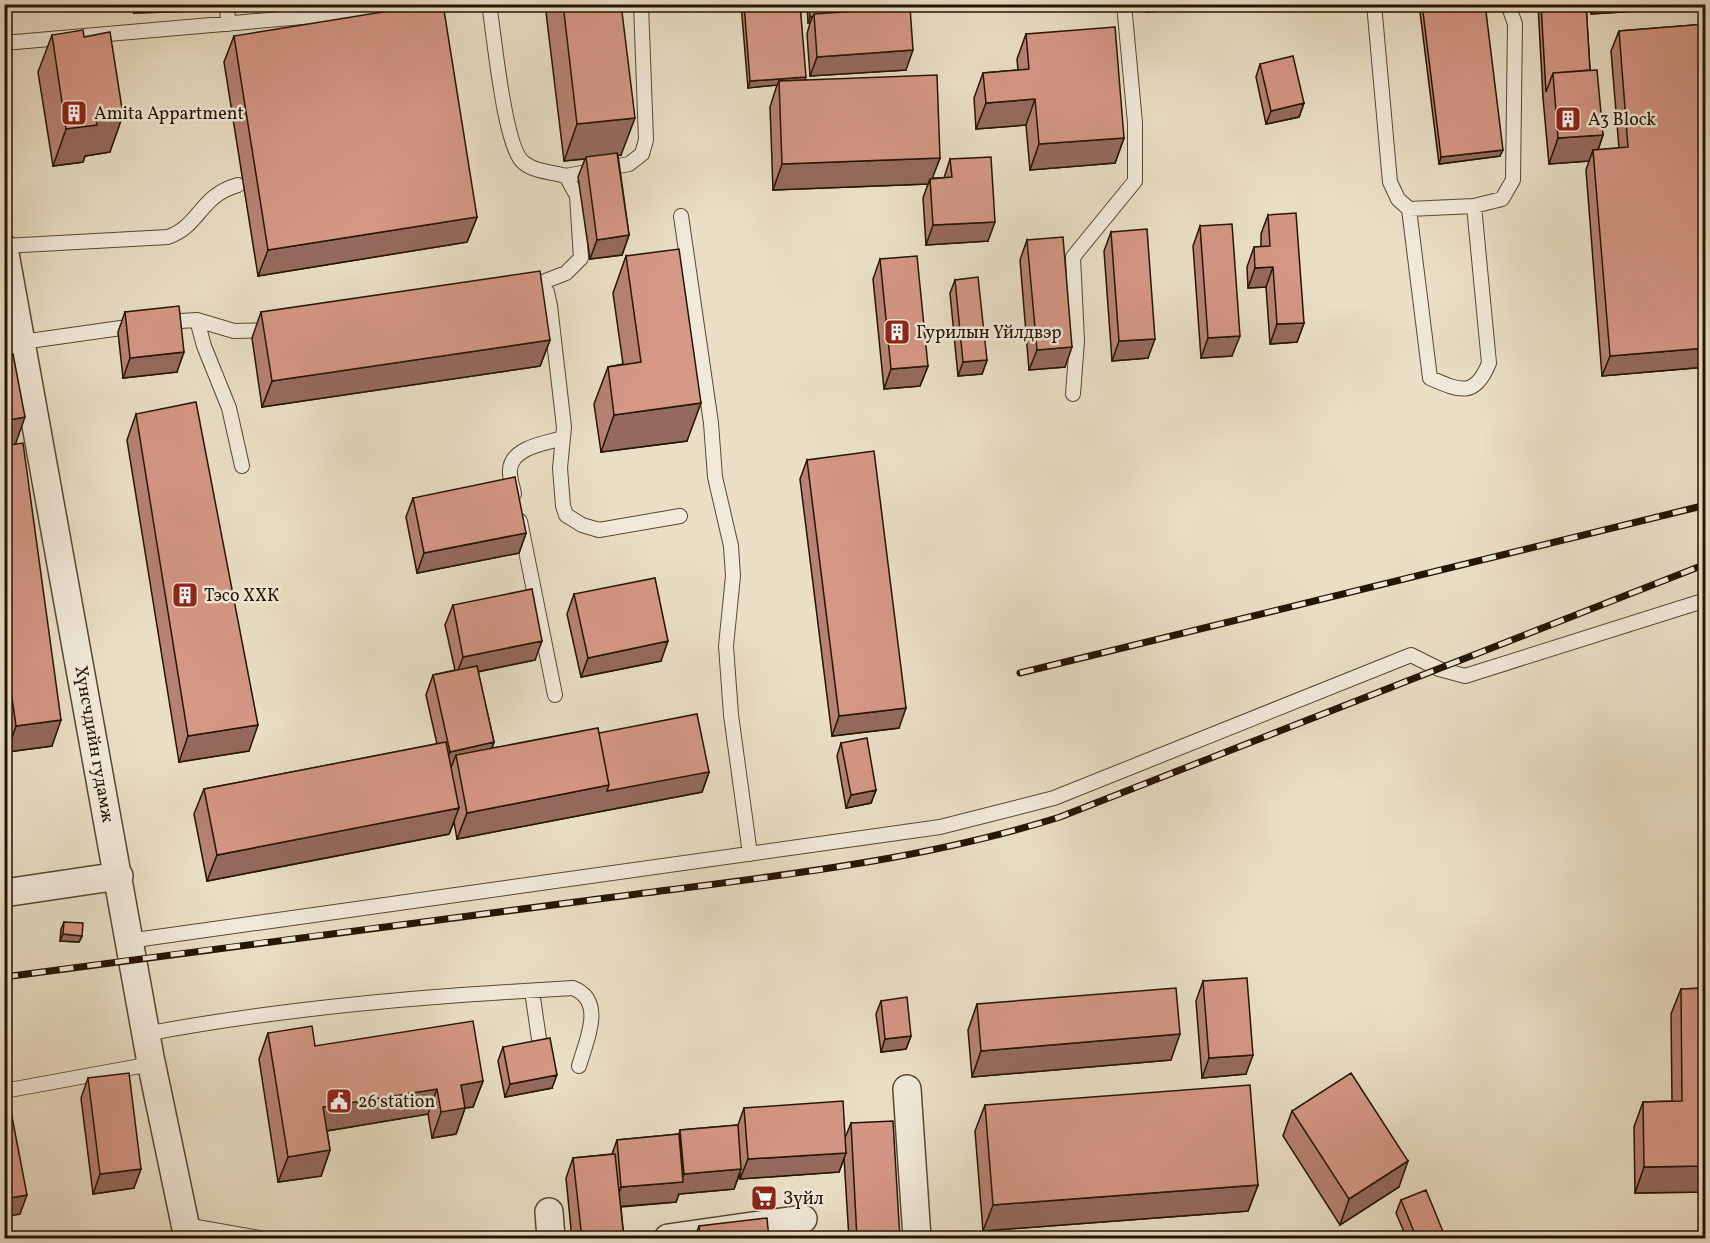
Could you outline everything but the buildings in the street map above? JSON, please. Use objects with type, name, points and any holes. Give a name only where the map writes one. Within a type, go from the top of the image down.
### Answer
[{"type":"street","name":"Хүнсчдийн гудамж","points":[[4,247],[119,876],[145,1034],[187,1232]]},
{"type":"street","points":[[4,893],[119,876]]},
{"type":"street","points":[[907,1089],[917,1239]]},
{"type":"street","points":[[668,1239],[803,1219]]},
{"type":"lane","points":[[227,4],[228,24]]},
{"type":"lane","points":[[4,43],[228,24],[295,11],[407,8],[414,4]]},
{"type":"lane","points":[[489,4],[506,113],[516,155],[529,166],[566,176],[629,164],[642,154],[646,140],[641,4]]},
{"type":"lane","points":[[1073,394],[1077,341],[1073,257],[1135,181],[1135,123],[1124,4]]},
{"type":"lane","points":[[1374,4],[1390,182],[1398,199],[1409,209],[1430,378],[1449,386],[1466,389],[1482,381],[1490,363],[1474,206]]},
{"type":"lane","points":[[1409,209],[1474,206],[1502,199],[1514,180],[1515,24],[1508,4]]},
{"type":"lane","points":[[511,288],[535,285],[566,273],[581,258],[577,196],[573,184],[566,176]]},
{"type":"lane","points":[[4,247],[168,237],[187,227],[213,195],[238,185]]},
{"type":"lane","points":[[681,216],[711,423],[715,477],[731,546],[733,576],[726,646],[731,715],[750,854]]},
{"type":"lane","points":[[535,285],[547,292],[550,306],[563,438],[560,468],[562,506],[566,515],[573,521],[599,530],[680,516]]},
{"type":"lane","points":[[22,342],[181,320],[197,320],[234,331],[252,332],[288,327]]},
{"type":"lane","points":[[197,320],[204,346],[230,408],[242,466]]},
{"type":"lane","points":[[555,694],[510,470],[514,459],[525,449],[563,438]]},
{"type":"lane","points":[[128,941],[940,827],[1054,798],[1411,655],[1439,669],[1465,676],[1706,600]]},
{"type":"lane","points":[[145,1034],[299,1009],[444,995],[573,988],[584,993],[591,1004],[592,1023],[579,1066]]},
{"type":"lane","points":[[532,991],[540,1046]]},
{"type":"lane","points":[[4,1091],[151,1064]]},
{"type":"lane","points":[[187,1232],[259,1239]]},
{"type":"railway","points":[[1020,673],[1706,505]]},
{"type":"railway","points":[[4,977],[778,876],[892,858],[1005,833],[1060,817],[1706,564]]},
{"type":"place","name":"Amita Appartment","points":[[74,113]]},
{"type":"place","name":"A3 Block","points":[[1568,119]]},
{"type":"place","name":"Гурилын Үйлдвэр","points":[[897,332]]},
{"type":"place","name":"Тэсо ХХК","points":[[185,595]]},
{"type":"place","name":"26 station","points":[[339,1101]]},
{"type":"place","name":"Зүйл","points":[[764,1198]]}]
